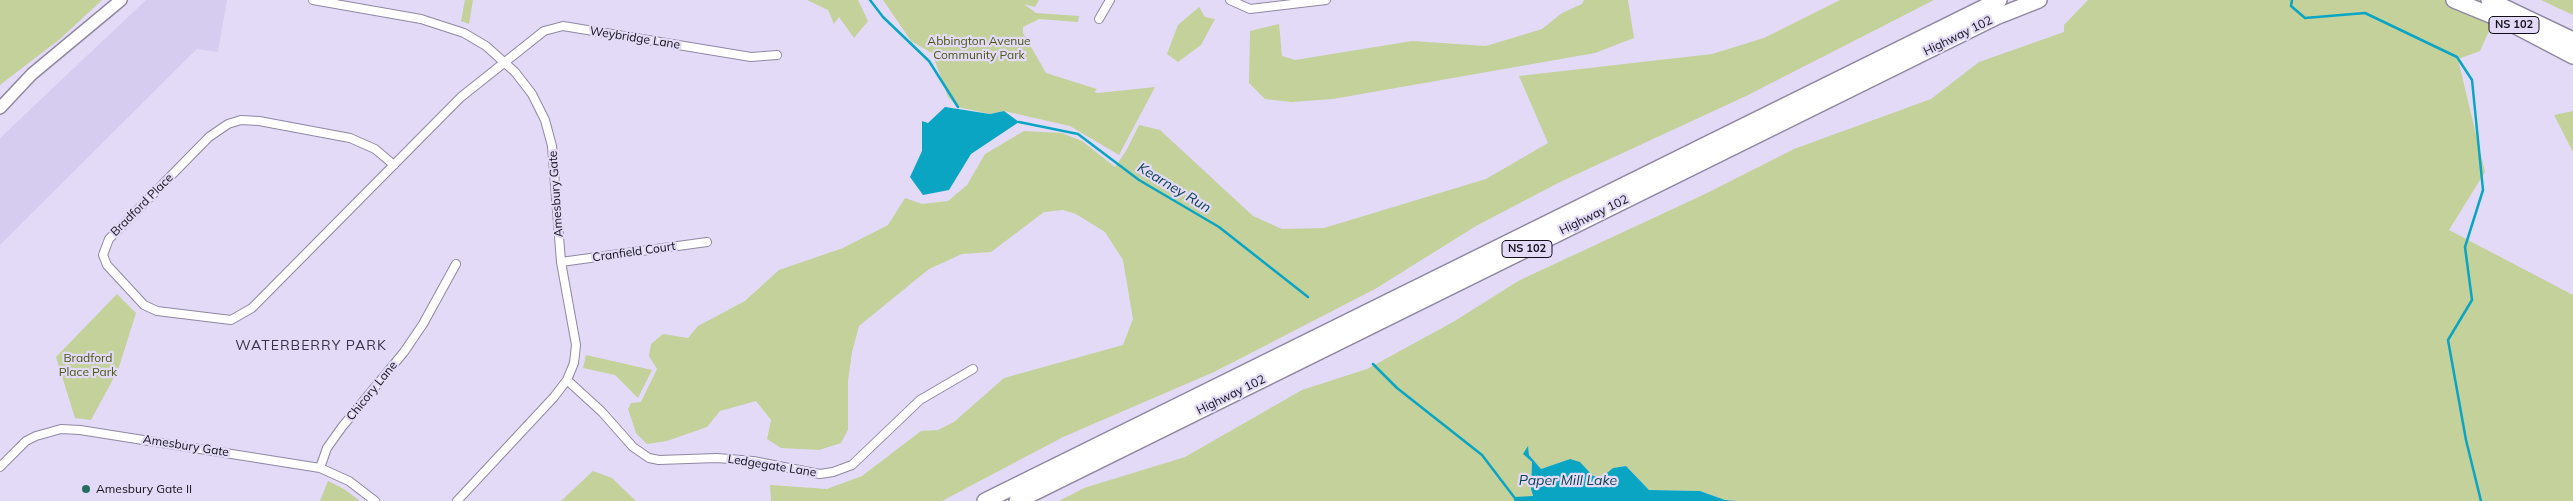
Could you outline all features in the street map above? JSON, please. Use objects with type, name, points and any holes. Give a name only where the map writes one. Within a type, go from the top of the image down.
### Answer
[{"type":"highway","name":"Highway 102","points":[[985,501],[1999,0]]},
{"type":"highway","name":"Highway 102","points":[[1017,501],[1996,17],[2039,0]]},
{"type":"highway","name":"NS 102","points":[[2454,0],[2510,23],[2573,56]]},
{"type":"highway","name":"NS 102","points":[[2488,0],[2573,40]]},
{"type":"main road","points":[[0,108],[32,74],[121,0]]},
{"type":"street","name":"Amesbury Gate","points":[[312,0],[444,25],[486,46],[504,61],[532,94],[545,120],[552,146],[561,262],[576,345],[574,363],[567,380],[457,501]]},
{"type":"street","points":[[1100,19],[1110,0]]},
{"type":"street","points":[[1230,0],[1250,8],[1326,0]]},
{"type":"street","name":"Weybridge Lane","points":[[504,61],[544,31],[563,26],[751,57],[777,55]]},
{"type":"street","name":"Bradford Place","points":[[394,165],[375,149],[350,138],[259,121],[241,120],[228,124],[209,137],[109,239],[103,255],[107,265],[144,305],[157,311],[231,320],[252,308],[394,165],[461,97],[504,61]]},
{"type":"street","name":"Cranfield Court","points":[[561,262],[707,242]]},
{"type":"street","name":"Chicory Lane","points":[[320,468],[327,448],[337,434],[418,331],[456,264]]},
{"type":"street","name":"Ledgegate Lane","points":[[567,380],[602,412],[632,447],[649,458],[659,460],[717,458],[753,461],[820,474],[840,470],[857,461],[920,400],[973,369]]},
{"type":"street","name":"Amesbury Gate","points":[[0,467],[26,441],[45,432],[61,429],[320,468],[349,481],[375,501]]},
{"type":"shaded area","points":[[146,0],[227,0],[218,52],[197,49],[0,245],[0,138]]},
{"type":"green space","points":[[0,0],[102,0],[60,39],[0,85]]},
{"type":"green space","points":[[465,0],[473,0],[469,24],[461,21]]},
{"type":"green space","points":[[807,0],[858,0],[868,21],[854,38],[839,17],[834,24],[828,10]]},
{"type":"green space","name":"Abbington Avenue Community Park","points":[[883,0],[1039,0],[1035,7],[1024,4],[1036,13],[1079,16],[1078,22],[1039,19],[1023,27],[1023,33],[1046,73],[1097,89],[1094,92],[1098,93],[1155,87],[1119,155],[1070,126],[1004,111],[990,114],[958,107],[948,97],[932,53],[911,41]]},
{"type":"green space","points":[[1584,0],[1628,0],[1634,38],[1595,53],[1333,99],[1292,102],[1265,99],[1249,83],[1250,31],[1279,24],[1282,56],[1295,60],[1412,41],[1486,46],[1542,29],[1562,13],[1582,4]]},
{"type":"green space","points":[[1840,0],[1934,0],[1746,96],[1560,182],[1476,226],[1375,289],[1214,372],[1063,437],[942,501],[771,501],[770,485],[827,489],[862,476],[921,431],[938,430],[954,422],[1004,378],[1123,345],[1133,319],[1123,260],[1105,232],[1076,214],[1063,210],[1044,212],[991,252],[962,254],[929,269],[859,326],[852,352],[848,381],[848,430],[841,443],[819,450],[781,448],[767,439],[771,420],[756,401],[720,411],[707,427],[667,441],[647,444],[636,433],[628,409],[631,403],[641,402],[657,369],[649,356],[651,344],[663,334],[688,338],[698,326],[745,301],[779,270],[843,248],[888,225],[905,198],[922,204],[948,201],[967,185],[985,154],[1024,131],[1062,133],[1082,141],[1115,167],[1126,151],[1139,125],[1160,130],[1253,216],[1282,229],[1324,228],[1486,179],[1548,143],[1519,76],[1712,54],[1764,38]]},
{"type":"green space","points":[[2088,0],[2503,0],[2480,51],[2458,59],[2485,172],[2449,230],[2573,295],[2573,501],[1736,501],[1725,500],[1700,491],[1649,490],[1626,466],[1613,468],[1602,477],[1593,476],[1570,459],[1541,469],[1529,455],[1528,447],[1526,457],[1532,462],[1531,489],[1533,497],[1514,497],[1514,501],[1059,501],[1084,488],[1185,457],[1302,390],[1367,369],[1453,322],[1520,280],[1705,194],[1794,149],[1931,99],[1979,62],[2064,32],[2064,25]]},
{"type":"green space","points":[[2541,0],[2573,0],[2573,15]]},
{"type":"green space","points":[[1199,7],[1205,17],[1215,19],[1201,45],[1178,62],[1167,54],[1178,25]]},
{"type":"green space","points":[[2573,111],[2573,152],[2554,115]]},
{"type":"green space","name":"Bradford Place Park","points":[[117,294],[136,313],[118,370],[91,420],[75,418],[56,357]]},
{"type":"green space","points":[[586,355],[652,370],[638,398],[615,375],[583,368]]},
{"type":"green space","points":[[593,471],[612,478],[636,501],[561,501]]},
{"type":"green space","points":[[328,481],[344,489],[360,501],[320,501]]},
{"type":"water","points":[[945,107],[990,114],[1004,111],[1019,122],[971,154],[949,190],[923,195],[910,177],[922,151],[922,121],[928,123]]},
{"type":"water","name":"Paper Mill Lake","points":[[1528,446],[1529,455],[1541,469],[1570,459],[1580,462],[1593,476],[1602,477],[1613,468],[1626,466],[1649,490],[1700,491],[1725,500],[1736,501],[1514,501],[1514,497],[1533,496],[1531,489],[1532,462],[1523,454]]},
{"type":"waterway","name":"Kearney Run","points":[[870,0],[883,17],[929,61],[958,107]]},
{"type":"waterway","points":[[2292,0],[2291,6],[2305,18],[2365,13],[2457,57],[2472,80],[2483,190],[2465,247],[2472,300],[2448,340],[2466,440],[2481,501]]},
{"type":"waterway","name":"Kearney Run","points":[[1019,122],[1078,134],[1139,180],[1219,227],[1308,297]]},
{"type":"waterway","name":"Kearney Run","points":[[1373,364],[1397,388],[1482,455],[1514,497]]},
{"type":"place","name":"Amesbury Gate II","points":[[86,489]]},
{"type":"district","name":"WATERBERRY PARK","points":[[311,346]]}]
